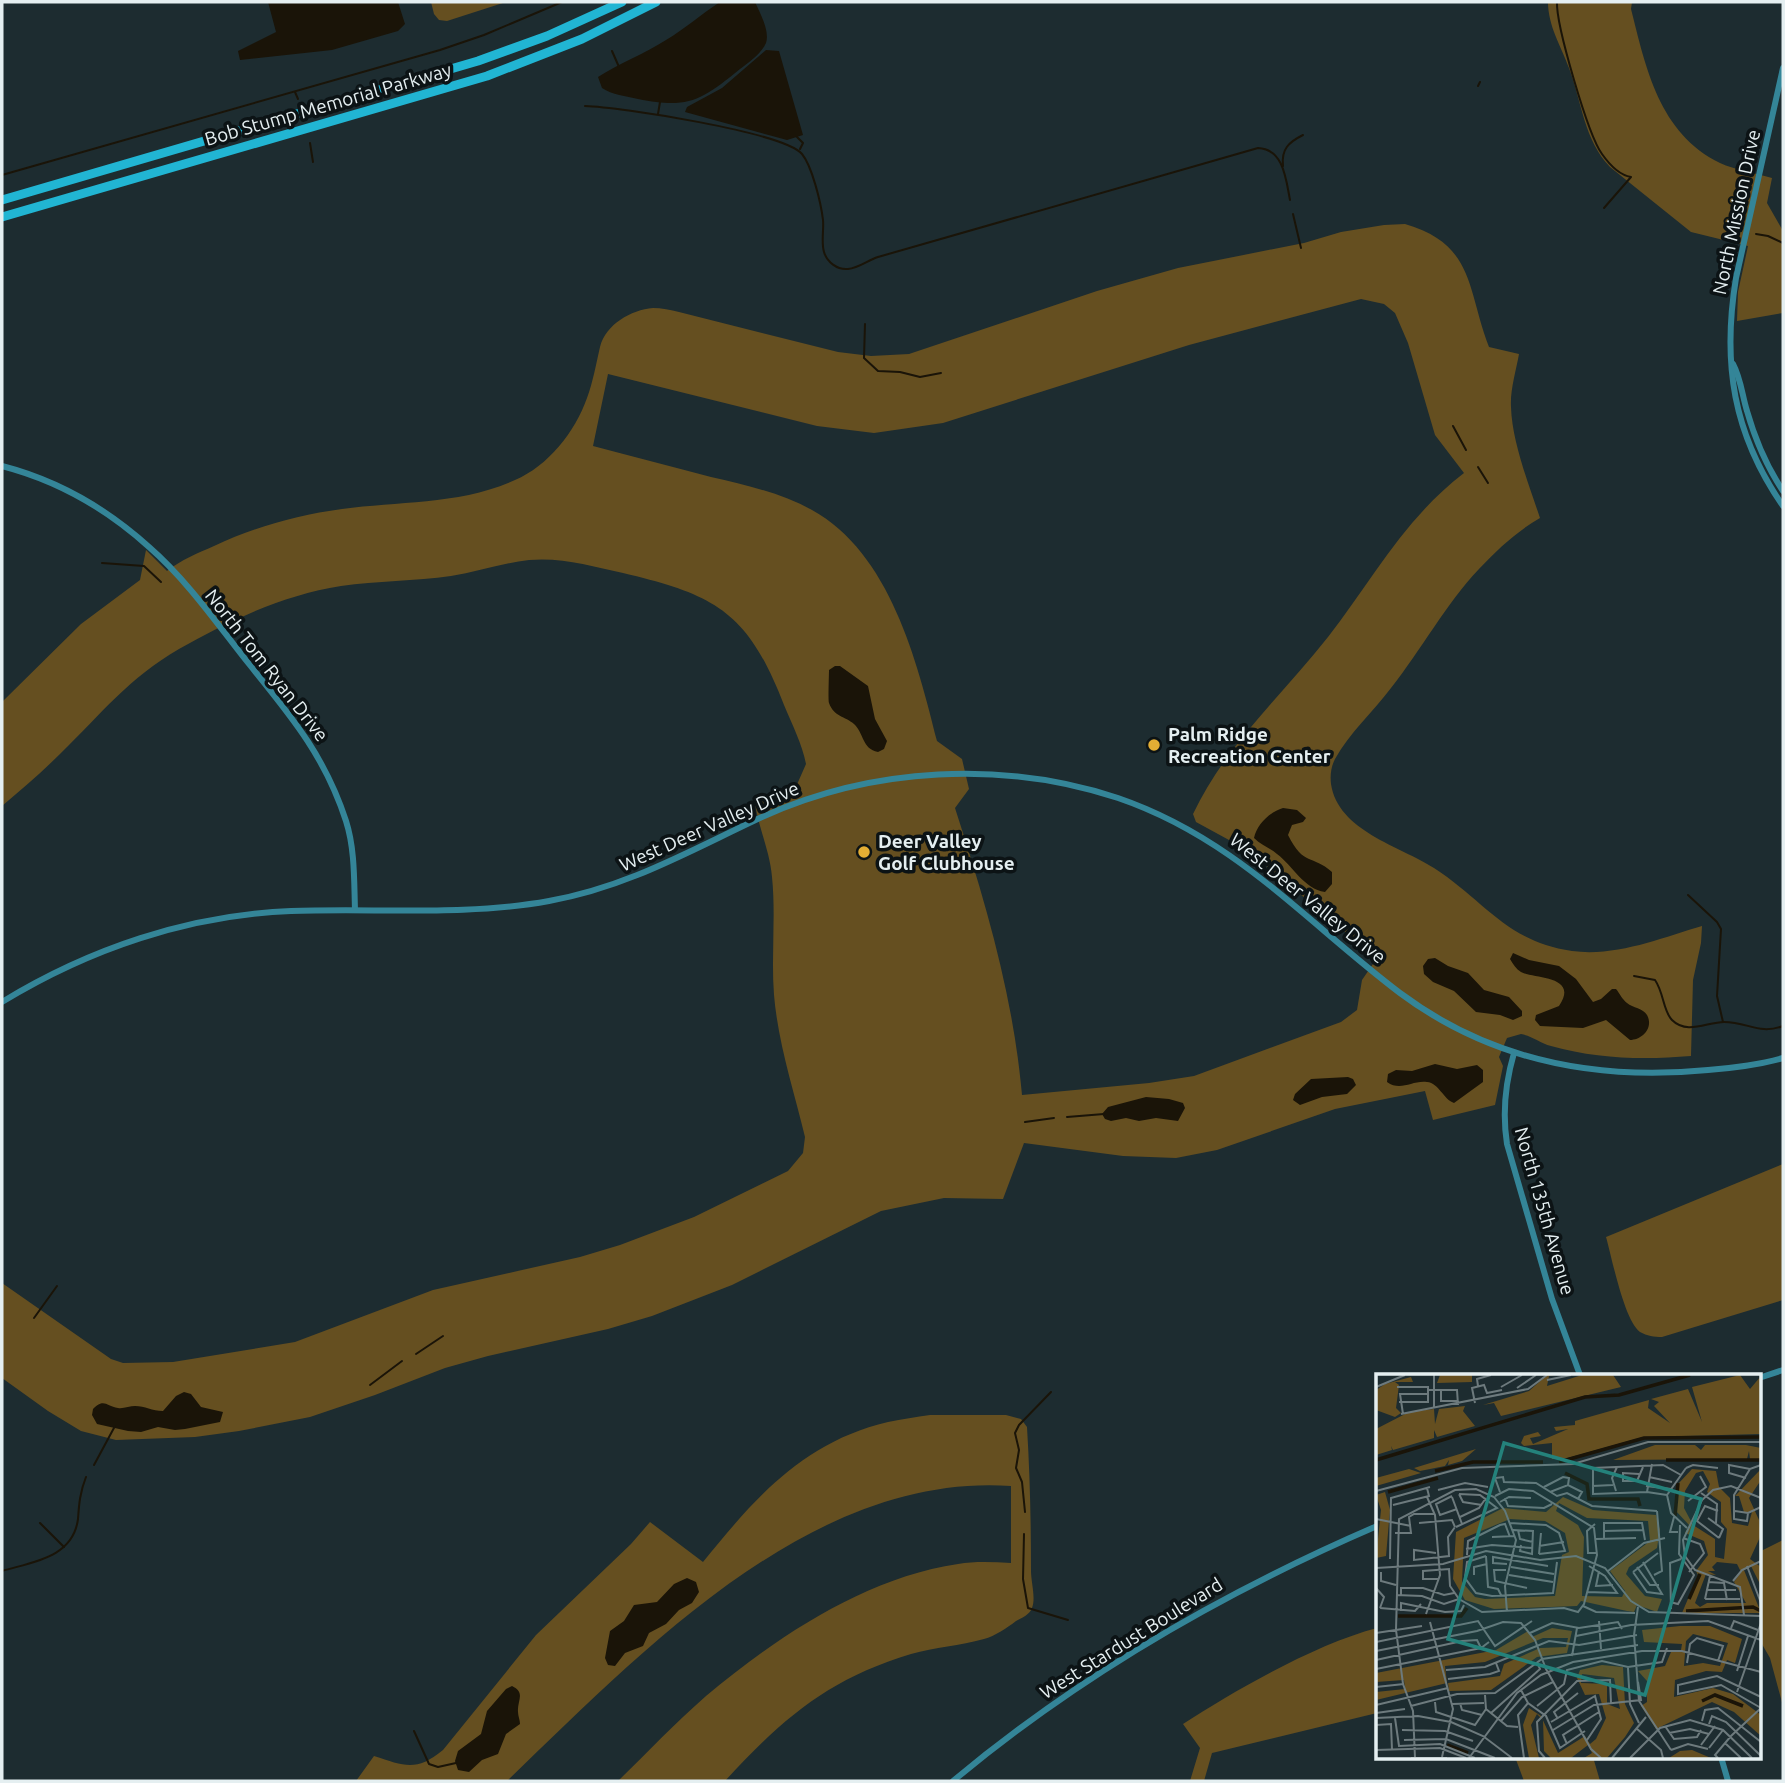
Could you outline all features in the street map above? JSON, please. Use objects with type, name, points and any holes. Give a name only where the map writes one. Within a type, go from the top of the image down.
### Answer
[{"type":"highway","name":"Bob Stump Memorial Parkway","points":[[2,200],[478,61],[556,32],[622,2]]},
{"type":"highway","name":"Bob Stump Memorial Parkway","points":[[2,217],[486,76],[582,39],[656,2]]},
{"type":"street","name":"North Mission Drive","points":[[1783,68],[1734,290],[1731,337],[1732,384],[1745,435],[1766,480],[1783,506]]},
{"type":"street","name":"North Mission Drive","points":[[1733,364],[1759,445],[1783,491]]},
{"type":"street","name":"North Tom Ryan Drive","points":[[2,466],[45,480],[105,513],[151,548],[287,709],[316,752],[347,824],[354,864],[355,910]]},
{"type":"street","name":"West Deer Valley Drive","points":[[2,1002],[87,956],[169,929],[271,912],[478,908],[549,901],[637,877],[802,801],[852,786],[924,776],[964,774],[1048,781],[1118,798],[1202,836],[1270,883],[1401,993],[1457,1028],[1514,1053],[1569,1067],[1630,1074],[1727,1069],[1783,1058]]},
{"type":"street","name":"North 135th Avenue","points":[[1514,1053],[1504,1095],[1507,1144],[1552,1299],[1580,1374]]},
{"type":"street","points":[[1760,1378],[1783,1370]]},
{"type":"street","name":"West Stardust Boulevard","points":[[953,1781],[1050,1706],[1163,1633],[1273,1574],[1376,1526]]},
{"type":"street","points":[[1721,1758],[1728,1781]]},
{"type":"shaded area","points":[[268,2],[398,2],[405,24],[398,31],[332,50],[240,60],[238,51],[276,32]]},
{"type":"shaded area","points":[[431,2],[506,2],[447,21],[439,20],[434,14]]},
{"type":"shaded area","points":[[720,2],[755,2],[764,22],[767,38],[764,47],[751,61],[715,89],[693,100],[670,103],[619,95],[602,88],[598,77],[673,36]]},
{"type":"shaded area","points":[[1548,2],[1632,2],[1631,9],[1650,76],[1658,97],[1682,135],[1720,163],[1772,178],[1767,203],[1783,231],[1783,313],[1737,321],[1738,292],[1748,246],[1691,232],[1610,167],[1601,156],[1589,133],[1569,68],[1553,28]]},
{"type":"shaded area","points":[[766,50],[779,51],[803,135],[787,140],[685,112],[687,107],[722,88]]},
{"type":"shaded area","points":[[1405,224],[1428,233],[1445,244],[1457,257],[1465,272],[1489,347],[1519,354],[1511,394],[1512,420],[1522,463],[1540,518],[1508,541],[1467,583],[1384,697],[1348,740],[1335,759],[1331,771],[1331,784],[1336,800],[1345,814],[1372,835],[1434,868],[1513,929],[1550,946],[1589,952],[1622,949],[1702,926],[1693,980],[1691,1056],[1603,1056],[1551,1046],[1521,1034],[1507,1038],[1499,1057],[1503,1066],[1495,1105],[1433,1120],[1425,1091],[1335,1109],[1217,1150],[1176,1158],[1123,1156],[1024,1143],[1003,1199],[944,1198],[881,1211],[732,1285],[652,1316],[445,1368],[310,1417],[239,1431],[195,1437],[116,1440],[81,1431],[2,1378],[2,1283],[111,1359],[123,1363],[173,1362],[295,1342],[433,1290],[580,1257],[620,1245],[694,1217],[788,1171],[803,1153],[805,1137],[776,1013],[772,877],[755,804],[795,789],[806,764],[771,674],[757,648],[725,612],[705,600],[655,581],[588,565],[541,559],[519,561],[451,576],[319,590],[237,619],[161,660],[130,684],[54,760],[2,806],[2,702],[81,624],[140,580],[146,550],[167,571],[229,539],[293,518],[342,509],[451,498],[473,494],[515,480],[549,457],[568,435],[587,398],[600,347],[608,331],[628,315],[645,309],[673,311],[838,352],[871,356],[909,354],[1097,291],[1178,268],[1384,225]],"holes":[[[1361,299],[1384,304],[1395,313],[1408,343],[1435,435],[1464,473],[1424,510],[1390,550],[1328,637],[1238,743],[1193,814],[1196,822],[1240,846],[1262,862],[1375,957],[1362,980],[1357,1010],[1341,1022],[1194,1076],[1022,1095],[1012,1021],[997,950],[955,808],[969,789],[962,759],[937,741],[909,644],[881,581],[862,553],[839,529],[800,504],[750,486],[593,446],[608,374],[817,426],[874,433],[943,423],[1189,345]]]},
{"type":"shaded area","points":[[840,666],[868,686],[875,719],[887,741],[884,749],[878,752],[869,748],[854,724],[831,708],[829,670]]},
{"type":"shaded area","points":[[1283,808],[1297,810],[1306,818],[1303,822],[1292,825],[1288,835],[1299,852],[1332,872],[1332,884],[1325,892],[1305,882],[1283,859],[1254,838],[1265,819]]},
{"type":"shaded area","points":[[1513,953],[1529,960],[1559,966],[1576,979],[1593,1002],[1616,989],[1627,1003],[1647,1015],[1648,1029],[1642,1036],[1630,1040],[1606,1020],[1583,1028],[1540,1026],[1535,1020],[1536,1015],[1559,1006],[1564,989],[1552,980],[1519,971],[1510,959]]},
{"type":"shaded area","points":[[1435,958],[1468,973],[1484,990],[1509,997],[1522,1011],[1522,1016],[1513,1020],[1500,1015],[1476,1012],[1454,991],[1433,982],[1424,974],[1423,966],[1428,959]]},
{"type":"shaded area","points":[[1435,1064],[1457,1069],[1477,1065],[1483,1070],[1483,1082],[1454,1103],[1431,1083],[1397,1086],[1387,1082],[1388,1074],[1396,1070],[1412,1071]]},
{"type":"shaded area","points":[[1311,1079],[1353,1079],[1356,1085],[1347,1094],[1322,1097],[1300,1105],[1293,1100],[1295,1094]]},
{"type":"shaded area","points":[[1146,1097],[1169,1099],[1183,1103],[1185,1108],[1178,1121],[1156,1118],[1139,1121],[1126,1118],[1111,1121],[1105,1119],[1102,1114],[1108,1107]]},
{"type":"shaded area","points":[[1783,1164],[1783,1300],[1662,1337],[1640,1332],[1624,1302],[1606,1237]]},
{"type":"shaded area","points":[[184,1392],[191,1394],[201,1407],[223,1412],[220,1422],[175,1430],[158,1427],[141,1432],[97,1424],[92,1415],[93,1409],[103,1403],[118,1408],[139,1406],[163,1411],[176,1396]]},
{"type":"shaded area","points":[[930,1415],[1006,1415],[1021,1419],[1027,1427],[1033,1604],[1028,1614],[1005,1629],[984,1639],[911,1654],[882,1664],[831,1689],[787,1720],[725,1781],[618,1781],[706,1696],[762,1652],[823,1613],[889,1582],[923,1571],[971,1562],[1011,1563],[1011,1486],[937,1489],[866,1508],[798,1540],[734,1581],[672,1628],[614,1679],[507,1781],[356,1781],[374,1756],[410,1765],[425,1762],[443,1750],[536,1635],[631,1544],[650,1522],[703,1562],[762,1495],[806,1458],[858,1431],[888,1422]]},
{"type":"shaded area","points":[[1783,1540],[1783,1706],[1770,1658],[1760,1641],[1760,1552]]},
{"type":"shaded area","points":[[687,1578],[696,1582],[699,1592],[692,1603],[679,1610],[666,1624],[649,1633],[643,1646],[625,1653],[615,1666],[608,1665],[605,1658],[610,1631],[624,1621],[634,1605],[657,1602],[674,1584]]},
{"type":"shaded area","points":[[1376,1628],[1376,1713],[1212,1753],[1204,1781],[1190,1781],[1200,1748],[1183,1724],[1277,1669],[1353,1635]]},
{"type":"shaded area","points":[[512,1686],[520,1694],[520,1724],[506,1734],[498,1754],[482,1760],[469,1772],[458,1770],[455,1761],[458,1751],[481,1734],[487,1711],[506,1689]]},
{"type":"shaded area","points":[[1515,1758],[1593,1758],[1600,1781],[1524,1781]]},
{"type":"waterway","points":[[2,175],[440,50],[484,35],[562,2]]},
{"type":"waterway","points":[[1557,2],[1567,55],[1596,143],[1611,165],[1631,177],[1604,208]]},
{"type":"waterway","points":[[612,51],[619,67]]},
{"type":"waterway","points":[[1478,86],[1480,82]]},
{"type":"waterway","points":[[295,92],[298,99]]},
{"type":"waterway","points":[[658,114],[660,102]]},
{"type":"waterway","points":[[585,106],[664,116],[734,129],[765,137],[802,154],[813,176],[820,204],[824,252],[833,265],[844,269],[1258,148],[1267,150],[1278,160],[1285,175],[1290,200]]},
{"type":"waterway","points":[[1283,166],[1283,155],[1287,147],[1303,135]]},
{"type":"waterway","points":[[797,137],[803,143],[800,149]]},
{"type":"waterway","points":[[310,143],[313,162]]},
{"type":"waterway","points":[[1736,210],[1733,224],[1738,230]]},
{"type":"waterway","points":[[1293,214],[1301,248]]},
{"type":"waterway","points":[[1756,234],[1783,243]]},
{"type":"waterway","points":[[865,324],[864,358],[878,371],[900,372],[920,377],[941,373]]},
{"type":"waterway","points":[[1453,426],[1466,450]]},
{"type":"waterway","points":[[1478,467],[1488,483]]},
{"type":"waterway","points":[[102,563],[144,566],[161,582]]},
{"type":"waterway","points":[[1688,895],[1721,929],[1717,996],[1723,1022]]},
{"type":"waterway","points":[[1634,976],[1655,980],[1669,1016],[1684,1027],[1724,1022],[1760,1029],[1783,1026]]},
{"type":"waterway","points":[[1067,1117],[1104,1114]]},
{"type":"waterway","points":[[1025,1122],[1054,1118]]},
{"type":"waterway","points":[[34,1318],[57,1286]]},
{"type":"waterway","points":[[416,1354],[443,1336]]},
{"type":"waterway","points":[[370,1385],[402,1361]]},
{"type":"waterway","points":[[1025,1512],[1022,1482],[1016,1468],[1019,1450],[1015,1433],[1019,1425],[1051,1392]]},
{"type":"waterway","points":[[94,1465],[115,1426]]},
{"type":"waterway","points":[[2,1571],[38,1561],[60,1550],[68,1542],[75,1532],[86,1477]]},
{"type":"waterway","points":[[40,1523],[64,1547]]},
{"type":"waterway","points":[[1024,1534],[1023,1579],[1028,1608],[1068,1620]]},
{"type":"waterway","points":[[414,1731],[429,1764],[438,1767],[456,1763]]},
{"type":"place","name":"Palm Ridge Recreation Center","points":[[1154,745]]},
{"type":"place","name":"Deer Valley Golf Clubhouse","points":[[864,852]]}]
